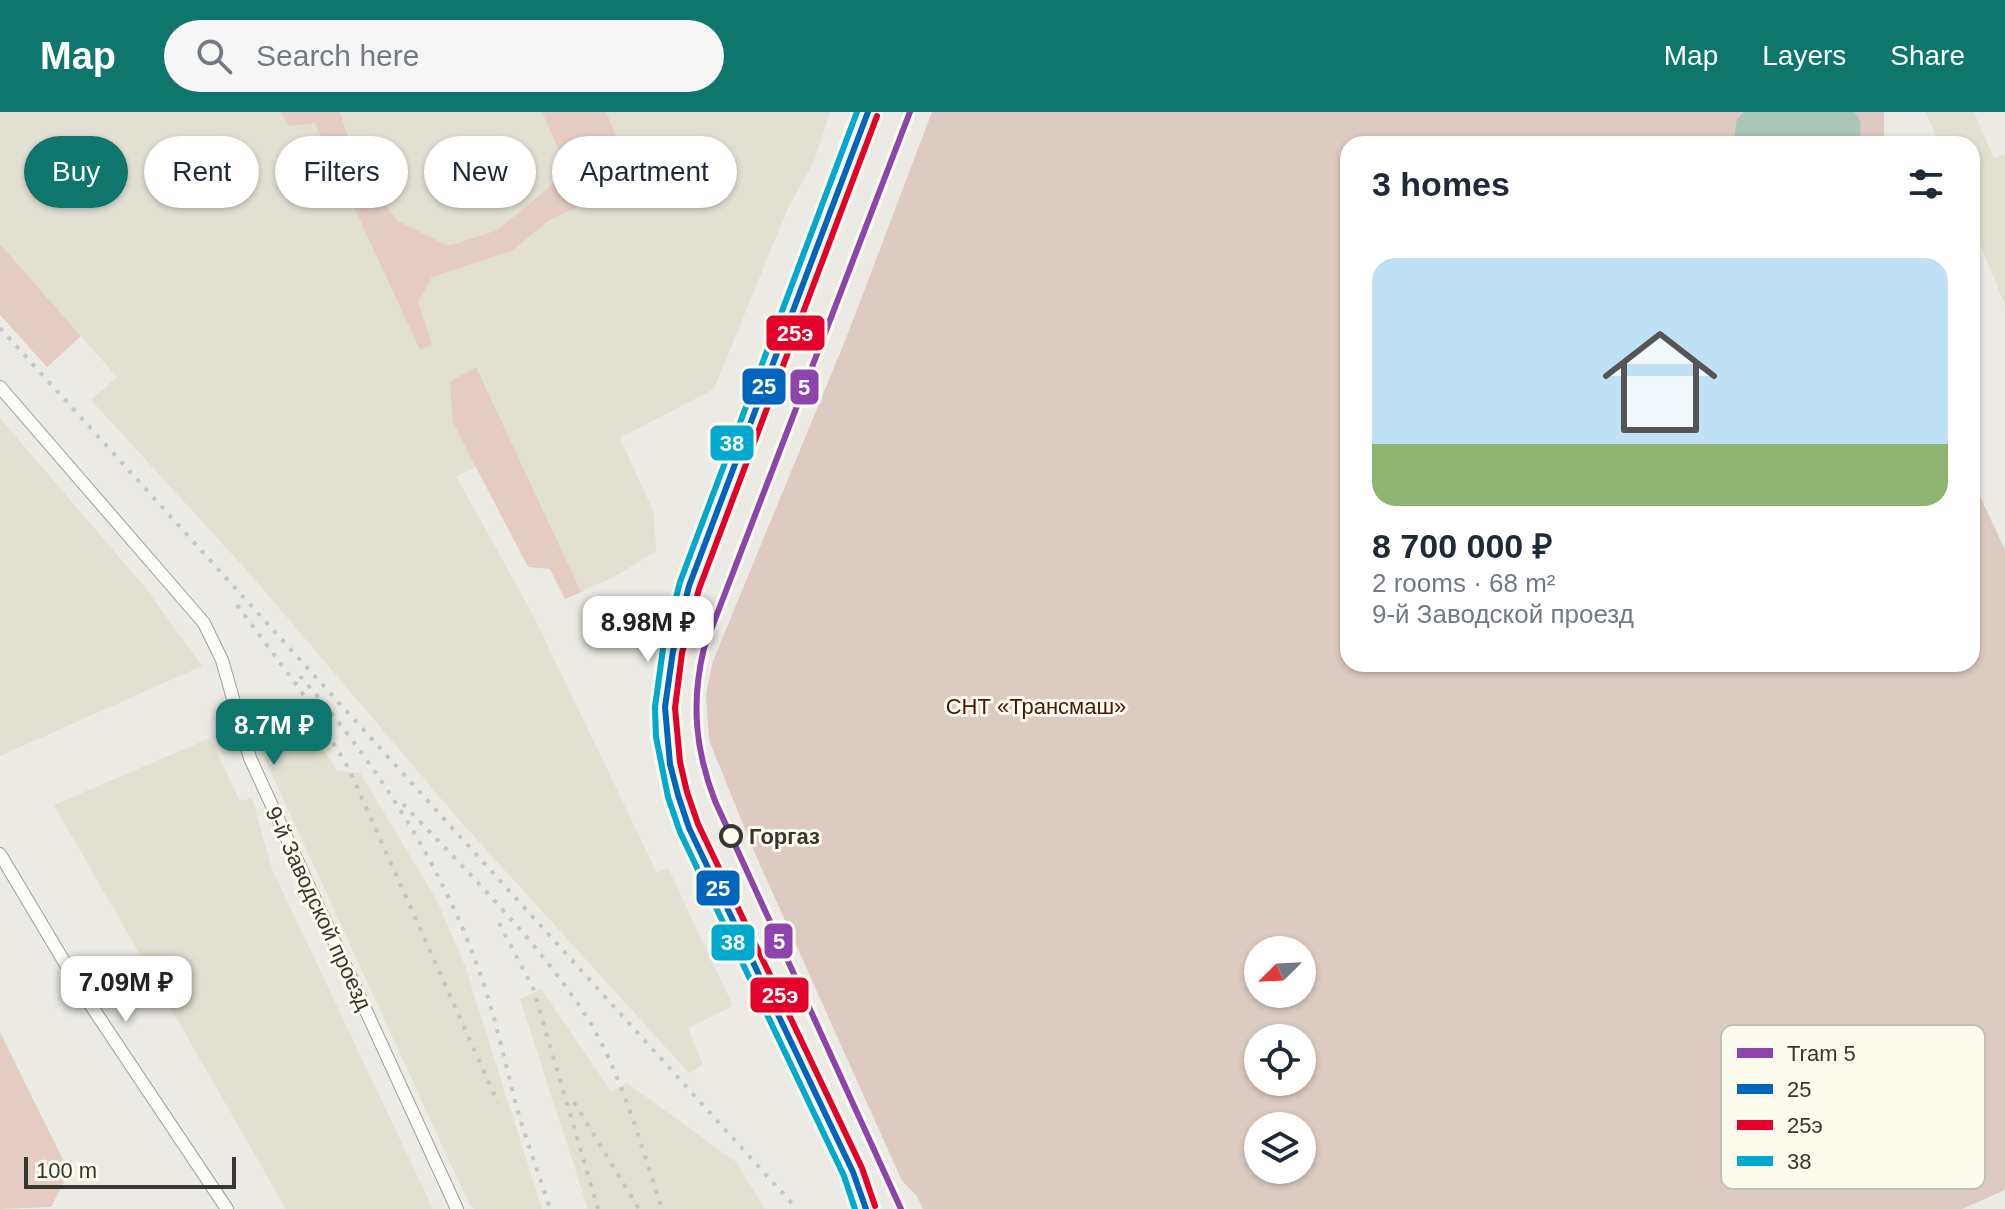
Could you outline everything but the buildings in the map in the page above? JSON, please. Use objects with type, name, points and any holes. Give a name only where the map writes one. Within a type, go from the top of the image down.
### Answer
[{"type":"main road","points":[[866,1209],[853,1172],[689,828],[675,791],[663,731],[669,664],[689,586],[868,112]]},
{"type":"street","name":"9-й Заводской проезд","points":[[0,387],[204,623],[222,660],[250,758],[457,1209]]},
{"type":"street","points":[[0,854],[84,995],[227,1209]]},
{"type":"shaded area","points":[[0,112],[830,112],[815,159],[787,210],[714,389],[620,438],[654,513],[656,551],[614,577],[565,599],[495,459],[456,476],[532,613],[657,873],[668,868],[733,1006],[688,1028],[703,1065],[689,1073],[460,821],[251,575],[91,400],[117,377],[0,244]]},
{"type":"shaded area","points":[[281,112],[340,112],[348,136],[321,136],[315,123],[289,126]]},
{"type":"shaded area","points":[[542,112],[606,112],[616,136],[553,136]]},
{"type":"shaded area","points":[[1744,112],[1854,112],[1860,120],[1861,136],[1734,136],[1737,119]]},
{"type":"shaded area","points":[[1926,112],[1974,112],[1994,158],[2005,155],[2005,305],[1980,244],[1980,136],[1936,136]]},
{"type":"shaded area","points":[[552,184],[552,208],[576,208],[548,221],[513,250],[432,277],[418,302],[432,344],[420,350],[354,208],[388,208],[398,221],[448,246],[498,230],[524,208],[536,208],[536,198]]},
{"type":"shaded area","points":[[0,244],[81,336],[47,367],[0,315]]},
{"type":"shaded area","points":[[476,367],[581,592],[565,599],[550,569],[528,567],[453,423],[450,382]]},
{"type":"shaded area","points":[[0,418],[144,586],[202,666],[0,756]]},
{"type":"shaded area","points":[[278,718],[310,727],[337,771],[360,773],[437,901],[465,966],[542,1209],[475,1209],[469,1204],[247,720]]},
{"type":"shaded area","points":[[210,738],[240,801],[252,798],[272,869],[433,1209],[286,1209],[54,805]]},
{"type":"shaded area","points":[[541,989],[611,1091],[627,1083],[736,1162],[765,1209],[588,1209],[520,999]]},
{"type":"shaded area","points":[[0,1032],[69,1172],[51,1207],[0,1209]]},
{"type":"green space","name":"СНТ «Трансмаш»","points":[[932,112],[1884,112],[1884,136],[1340,136],[1340,672],[1980,672],[1980,496],[2005,550],[2005,1190],[1962,1209],[923,1209],[917,1196],[902,1181],[753,849],[709,740],[706,694],[713,661],[847,336]]},
{"type":"railway","points":[[0,328],[797,1209]]},
{"type":"railway","points":[[237,605],[301,691],[348,767],[498,1103]]},
{"type":"railway","points":[[300,676],[378,776],[444,887],[483,982],[516,1105],[550,1209]]},
{"type":"railway","points":[[403,804],[524,934],[586,1016],[620,1086],[662,1209]]},
{"type":"railway","points":[[499,923],[533,988],[598,1209]]},
{"type":"railway","points":[[574,1102],[639,1209]]},
{"type":"tram line","name":"5","points":[[901,1209],[715,801],[699,744],[696,706],[704,648],[910,112]]},
{"type":"transit line","name":"38","points":[[855,1209],[844,1176],[680,832],[668,797],[656,737],[655,707],[663,649],[680,582],[857,112]]},
{"type":"transit line","name":"25","points":[[866,1209],[853,1172],[689,828],[670,764],[665,707],[673,651],[689,586],[868,112]]},
{"type":"transit line","name":"25э","points":[[875,1206],[862,1168],[698,824],[680,762],[675,708],[682,653],[699,589],[877,116]]},
{"type":"place","name":"Горгаз","points":[[731,836]]}]
